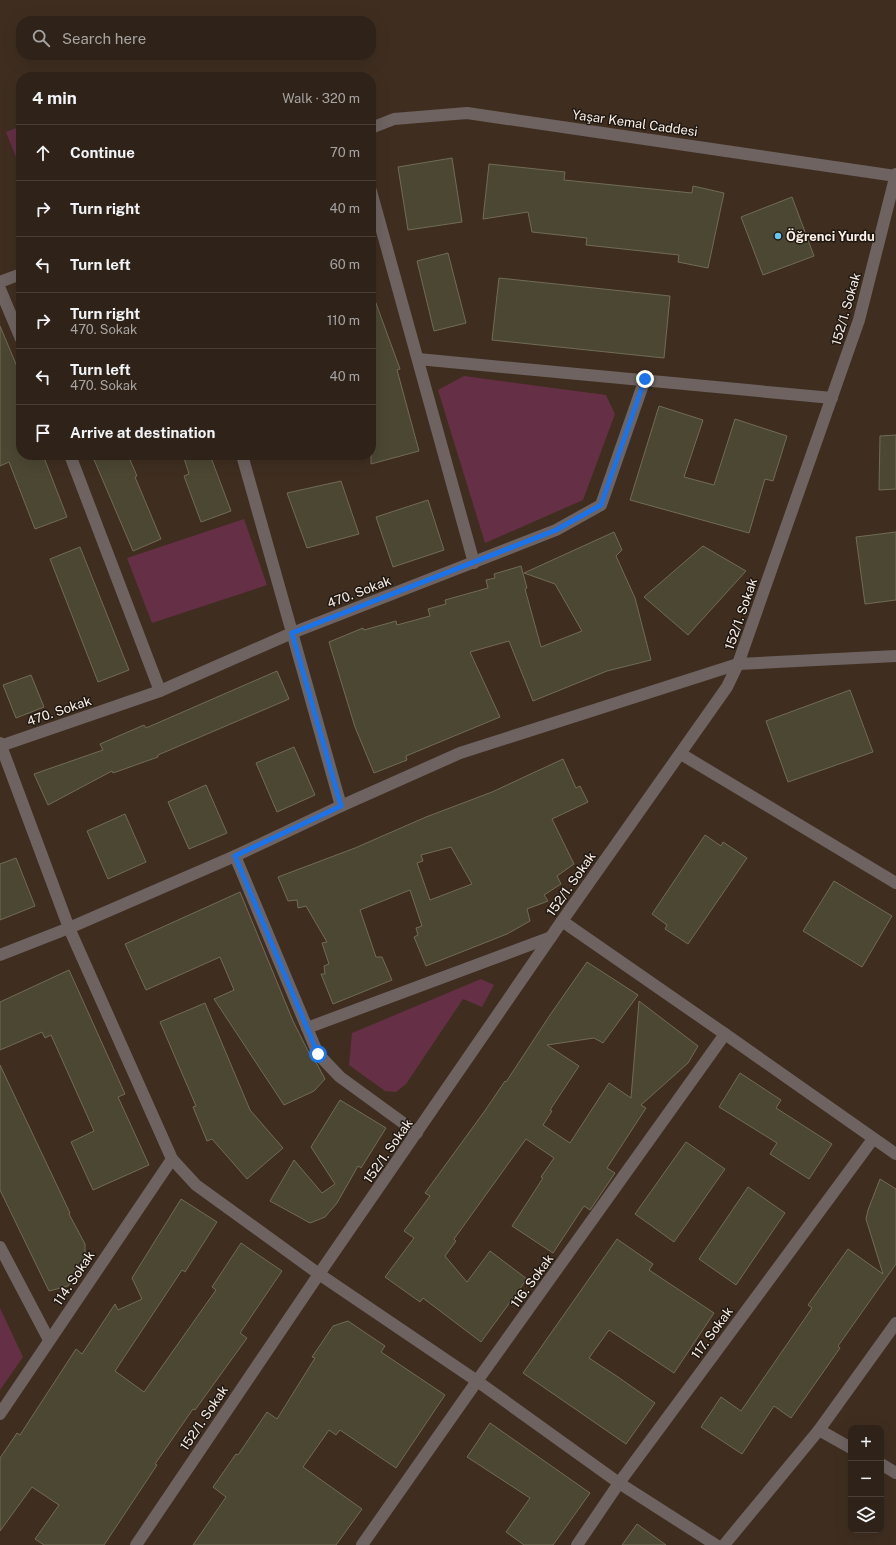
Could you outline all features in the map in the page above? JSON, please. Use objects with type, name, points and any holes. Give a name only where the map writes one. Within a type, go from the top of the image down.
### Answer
[{"type":"street","name":"Yaşar Kemal Caddesi","points":[[376,126],[394,119],[467,113],[896,175]]},
{"type":"street","name":"152/1. Sokak","points":[[136,1545],[319,1274],[562,921],[727,687],[738,664],[859,320],[896,175]]},
{"type":"street","points":[[376,209],[474,563]]},
{"type":"street","points":[[0,282],[16,276]]},
{"type":"street","points":[[0,289],[16,327]]},
{"type":"street","points":[[418,359],[645,379],[832,398]]},
{"type":"street","name":"470. Sokak","points":[[0,745],[160,691],[292,633],[556,530],[601,505],[645,379]]},
{"type":"street","points":[[72,460],[160,691]]},
{"type":"street","points":[[243,460],[341,806]]},
{"type":"street","points":[[0,955],[69,928],[235,856],[341,806],[460,753],[738,664],[896,656]]},
{"type":"street","points":[[0,745],[69,928],[172,1159],[196,1185],[319,1274],[477,1381],[619,1483],[716,1545]]},
{"type":"street","points":[[681,754],[896,883]]},
{"type":"street","points":[[235,856],[318,1054],[340,1077],[417,1133]]},
{"type":"street","points":[[562,921],[896,1154]]},
{"type":"street","points":[[307,1028],[551,937]]},
{"type":"street","name":"116. Sokak","points":[[362,1545],[477,1381],[725,1034]]},
{"type":"street","name":"117. Sokak","points":[[577,1545],[619,1483],[873,1139]]},
{"type":"street","name":"114. Sokak","points":[[0,1414],[172,1159]]},
{"type":"street","points":[[0,1247],[49,1340]]},
{"type":"street","points":[[724,1545],[819,1430],[896,1323]]},
{"type":"street","points":[[819,1430],[848,1446]]},
{"type":"street","points":[[884,1466],[896,1473]]},
{"type":"shaded area","points":[[16,128],[16,157],[6,132]]},
{"type":"shaded area","points":[[464,376],[606,395],[615,414],[583,500],[485,543],[438,390]]},
{"type":"shaded area","points":[[244,519],[267,585],[152,623],[127,558]]},
{"type":"shaded area","points":[[481,979],[494,985],[482,1007],[463,999],[406,1084],[396,1092],[385,1091],[349,1065],[352,1033]]},
{"type":"shaded area","points":[[0,1308],[23,1357],[0,1390]]},
{"type":"building","points":[[452,158],[462,222],[408,230],[398,167]]},
{"type":"building","points":[[489,164],[565,172],[564,180],[692,193],[693,186],[724,193],[708,268],[678,262],[679,255],[586,245],[587,238],[532,232],[528,212],[483,219]]},
{"type":"building","name":"Öğrenci Yurdu","points":[[792,197],[814,256],[763,275],[741,217]]},
{"type":"building","points":[[448,253],[466,323],[434,331],[417,261]]},
{"type":"building","points":[[499,278],[670,296],[664,358],[492,340]]},
{"type":"building","points":[[376,303],[400,369],[397,370],[419,451],[371,464],[371,460],[376,460]]},
{"type":"building","points":[[0,326],[16,364],[16,460],[45,460],[67,517],[35,529],[9,462],[0,466]]},
{"type":"building","points":[[659,406],[703,420],[684,477],[714,485],[735,419],[787,436],[773,481],[765,479],[749,533],[630,500]]},
{"type":"building","points":[[896,435],[896,489],[879,490],[880,436]]},
{"type":"building","points":[[94,460],[130,460],[137,476],[135,477],[161,539],[133,551]]},
{"type":"building","points":[[185,460],[212,460],[231,511],[201,522],[184,476],[189,474]]},
{"type":"building","points":[[341,481],[359,534],[307,548],[287,493]]},
{"type":"building","points":[[428,500],[444,550],[393,567],[376,517]]},
{"type":"building","points":[[614,532],[622,550],[616,556],[635,598],[651,660],[607,671],[533,701],[509,641],[470,652],[500,717],[406,756],[407,760],[374,773],[355,727],[329,642],[363,628],[364,630],[396,621],[397,625],[430,616],[428,609],[446,604],[445,600],[488,588],[486,580],[495,578],[494,574],[521,566],[527,588],[525,589],[541,647],[582,631],[555,584],[524,573]]},
{"type":"building","points":[[896,532],[896,600],[865,604],[856,537]]},
{"type":"building","points":[[703,546],[746,571],[688,635],[644,597]]},
{"type":"building","points":[[80,547],[129,670],[98,682],[50,559]]},
{"type":"building","points":[[277,671],[289,699],[158,755],[158,757],[113,773],[112,771],[48,805],[34,774],[103,750],[100,744],[144,725],[146,728]]},
{"type":"building","points":[[31,675],[44,707],[16,718],[3,685]]},
{"type":"building","points":[[850,690],[873,752],[788,782],[766,721]]},
{"type":"building","points":[[294,747],[315,795],[277,812],[256,763]]},
{"type":"building","points":[[563,759],[576,788],[580,786],[588,802],[552,819],[574,864],[557,876],[561,884],[544,895],[548,901],[527,909],[530,921],[507,934],[426,966],[414,937],[418,935],[416,928],[422,926],[410,890],[360,910],[376,957],[382,957],[392,980],[333,1004],[321,974],[325,974],[324,966],[329,964],[322,943],[327,942],[306,906],[298,908],[297,900],[288,901],[278,877],[355,848],[426,817],[492,792]],"holes":[[[451,847],[472,884],[430,900],[417,863],[423,861],[421,855]]]},
{"type":"building","points":[[206,785],[227,833],[189,849],[168,802]]},
{"type":"building","points":[[125,814],[146,862],[108,879],[87,831]]},
{"type":"building","points":[[705,835],[721,846],[723,842],[747,858],[688,944],[665,929],[667,925],[652,914]]},
{"type":"building","points":[[16,858],[35,906],[0,920],[0,864]]},
{"type":"building","points":[[834,881],[892,916],[862,967],[803,931]]},
{"type":"building","points":[[240,892],[293,1021],[311,1057],[317,1064],[325,1079],[314,1091],[284,1105],[214,999],[234,990],[220,957],[146,990],[125,944]]},
{"type":"building","points":[[587,962],[638,995],[603,1043],[594,1038],[547,1045],[579,1066],[550,1110],[552,1111],[543,1125],[570,1143],[609,1083],[631,1098],[639,1001],[698,1046],[688,1063],[641,1105],[646,1108],[607,1168],[615,1173],[590,1210],[584,1206],[553,1253],[512,1226],[554,1158],[526,1139],[454,1239],[456,1241],[445,1256],[467,1282],[490,1251],[527,1279],[481,1342],[423,1298],[420,1302],[385,1277],[414,1238],[404,1231],[430,1196],[425,1193],[505,1081],[506,1082]]},
{"type":"building","points":[[69,970],[125,1094],[118,1097],[149,1165],[93,1190],[71,1142],[94,1131],[51,1035],[45,1038],[42,1032],[0,1050],[0,1002]]},
{"type":"building","points":[[205,1003],[250,1110],[283,1148],[247,1179],[212,1139],[207,1141],[193,1107],[196,1106],[160,1022]]},
{"type":"building","points":[[0,1065],[70,1213],[69,1214],[85,1244],[85,1255],[78,1273],[68,1286],[49,1291],[0,1190]]},
{"type":"building","points":[[740,1073],[781,1100],[776,1108],[832,1144],[809,1179],[770,1154],[777,1143],[719,1107]]},
{"type":"building","points":[[340,1100],[386,1128],[361,1168],[358,1166],[337,1203],[325,1217],[310,1223],[270,1201],[294,1160],[322,1193],[335,1184],[311,1147]]},
{"type":"building","points":[[686,1142],[725,1169],[674,1242],[635,1214]]},
{"type":"building","points":[[880,1179],[896,1189],[896,1264],[838,1346],[840,1348],[791,1418],[774,1406],[742,1454],[701,1427],[721,1397],[741,1411],[812,1308],[808,1305],[848,1249],[883,1274],[866,1219]]},
{"type":"building","points":[[748,1187],[785,1213],[736,1285],[699,1259]]},
{"type":"building","points":[[181,1199],[217,1222],[185,1272],[182,1270],[115,1371],[144,1392],[216,1290],[212,1287],[241,1243],[282,1271],[240,1333],[247,1338],[195,1410],[193,1409],[155,1464],[157,1465],[104,1545],[44,1545],[35,1539],[59,1505],[32,1487],[0,1531],[0,1458],[17,1433],[20,1435],[76,1349],[82,1354],[115,1304],[118,1310],[142,1299],[132,1278]]},
{"type":"building","points":[[617,1239],[653,1264],[649,1270],[714,1313],[674,1373],[609,1330],[589,1358],[655,1403],[626,1444],[523,1373]]},
{"type":"building","points":[[348,1321],[385,1346],[381,1352],[445,1395],[396,1468],[340,1430],[336,1435],[329,1430],[303,1467],[362,1509],[336,1545],[193,1545],[226,1497],[213,1487],[236,1454],[238,1455],[267,1412],[277,1419],[315,1358],[312,1357],[333,1326]]},
{"type":"building","points":[[490,1423],[590,1493],[553,1545],[524,1545],[506,1532],[530,1498],[467,1457]]},
{"type":"building","points":[[637,1524],[666,1545],[622,1545]]},
{"type":"place","name":"Öğrenci Yurdu","points":[[778,236]]},
{"type":"route","points":[[318,1054],[235,856],[341,806],[292,633],[556,530],[601,505],[645,379]]}]
